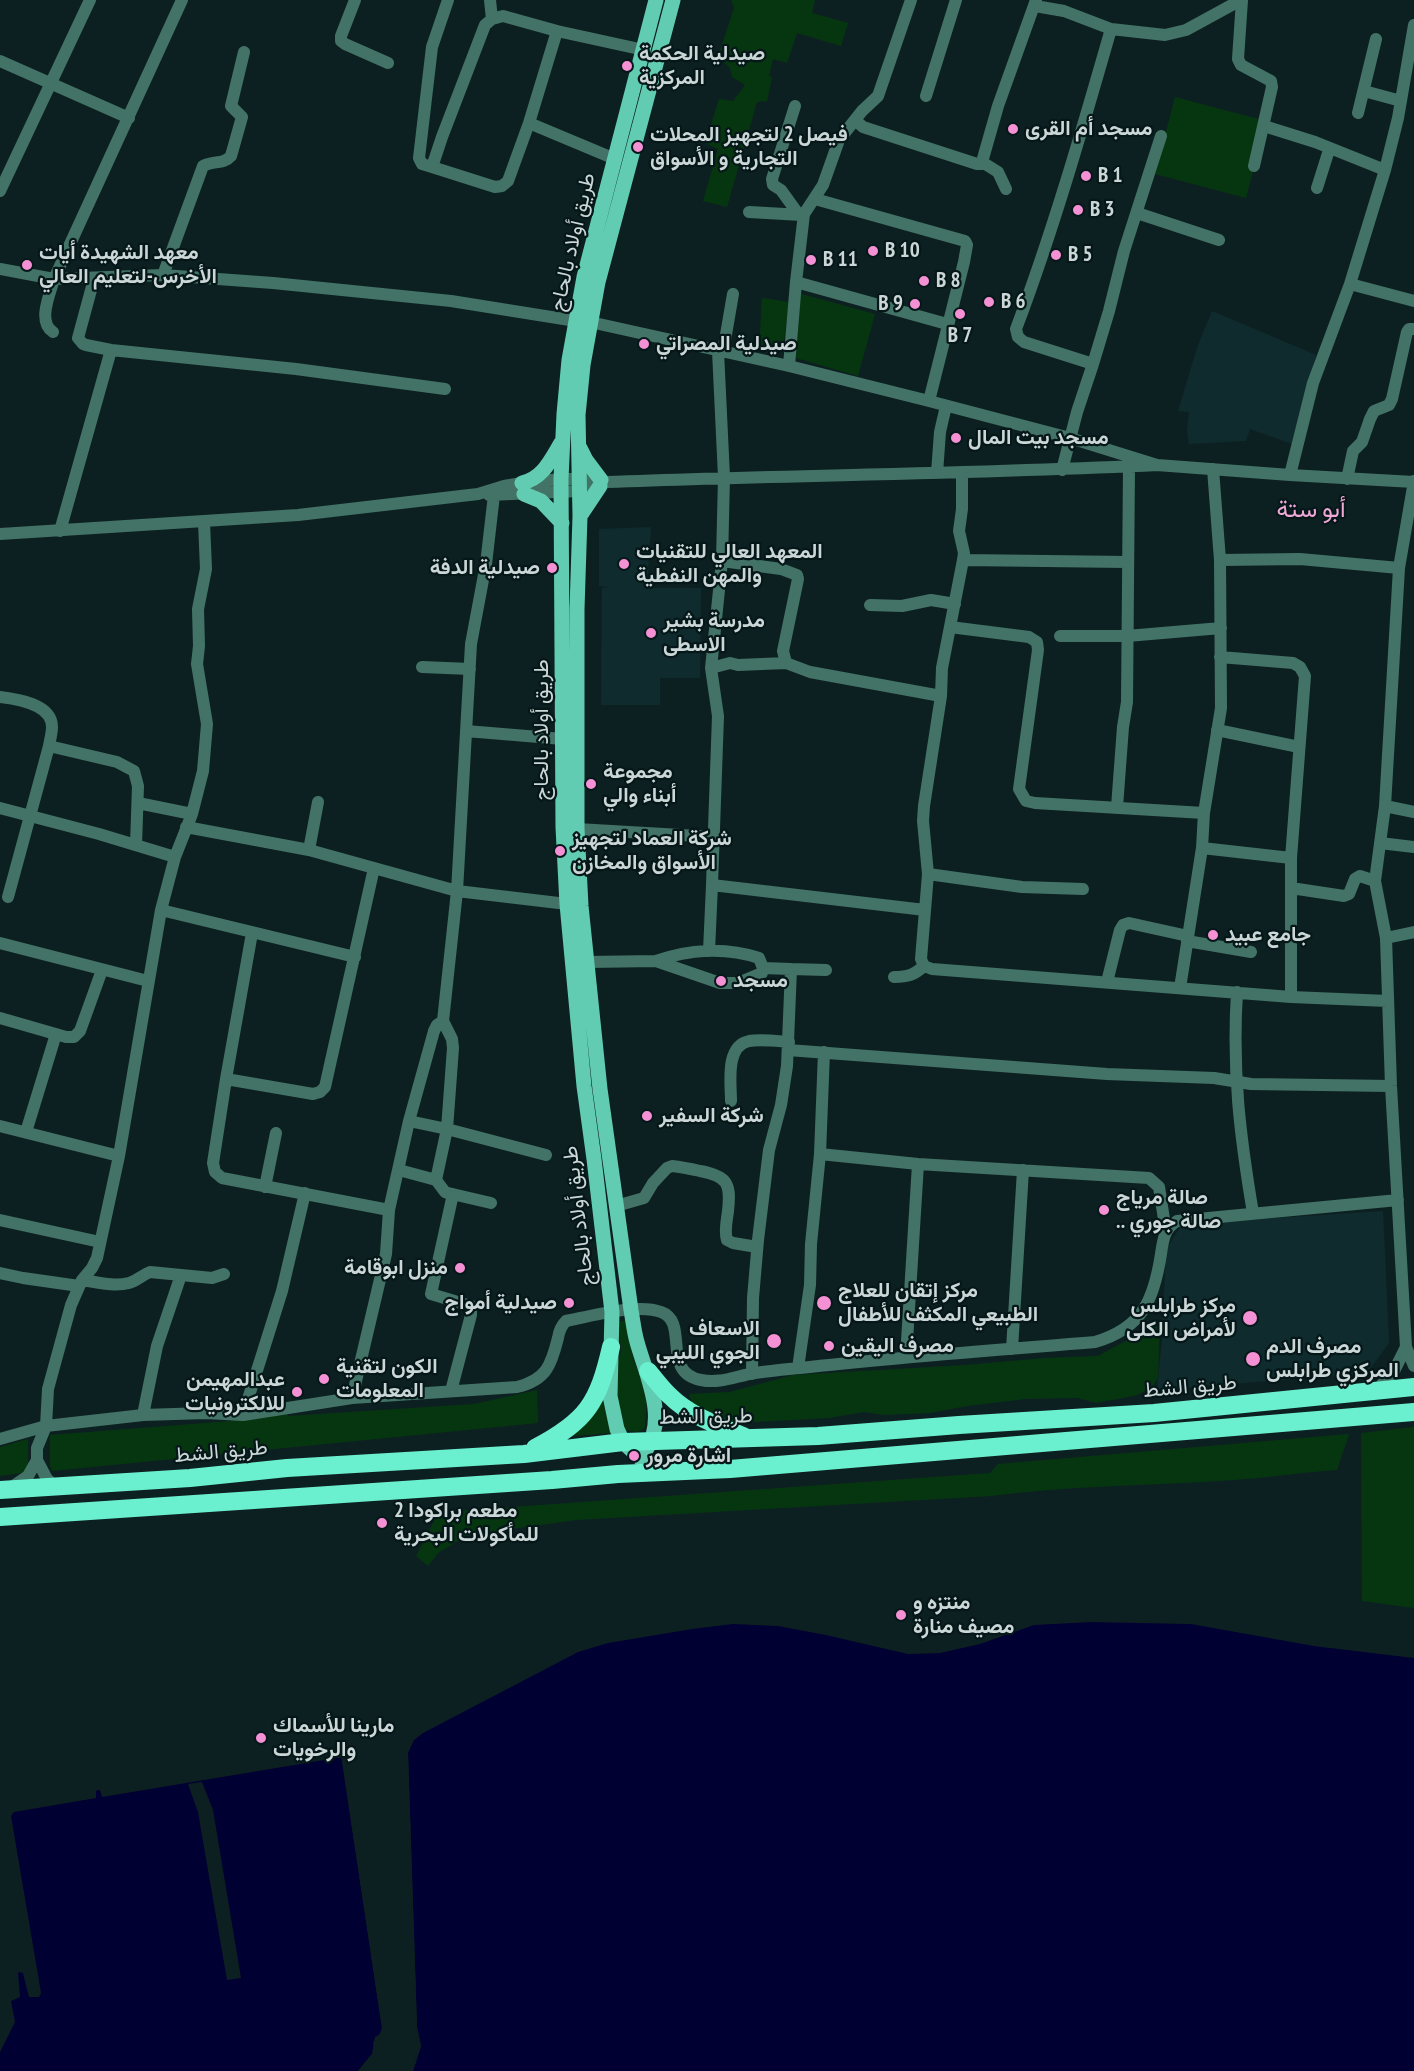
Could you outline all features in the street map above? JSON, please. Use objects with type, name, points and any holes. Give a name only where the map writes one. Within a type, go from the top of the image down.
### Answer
[{"type":"highway","points":[[524,1454],[561,1435],[586,1413],[600,1390],[611,1347]]},
{"type":"highway","points":[[648,1371],[678,1403],[709,1421],[749,1439]]},
{"type":"highway","name":"طريق الشط","points":[[2,1490],[190,1478],[287,1468],[524,1454],[623,1442],[749,1439],[1154,1413],[1414,1387]]},
{"type":"highway","name":"طريق الشط","points":[[0,1517],[822,1462],[1414,1412]]},
{"type":"main road","name":"طريق أولاد بالحاج","points":[[652,1441],[653,1388],[637,1343],[631,1310],[600,1089],[581,906],[577,829],[577,609],[580,516],[578,444],[584,277],[656,0]]},
{"type":"main road","name":"طريق أولاد بالحاج","points":[[665,1472],[640,1458],[623,1442],[612,1415],[609,1381],[612,1312],[584,1086],[567,904],[563,827],[561,485],[562,441],[569,360],[598,282],[673,0]]},
{"type":"main road","points":[[562,441],[542,474],[523,489],[541,501],[562,523]]},
{"type":"main road","points":[[578,444],[586,460],[603,483],[580,516]]},
{"type":"main road","points":[[618,1474],[640,1458],[652,1441]]},
{"type":"street","points":[[0,191],[90,0]]},
{"type":"street","points":[[53,332],[47,329],[44,320],[54,279],[182,0]]},
{"type":"street","points":[[355,0],[341,41],[388,63]]},
{"type":"street","points":[[448,0],[432,47],[419,161],[422,164],[495,187],[502,186],[508,181],[529,123],[556,32]]},
{"type":"street","points":[[490,0],[492,19]]},
{"type":"street","points":[[789,366],[801,215],[815,199],[823,185],[839,140],[878,96],[912,0]]},
{"type":"street","points":[[926,96],[956,0]]},
{"type":"street","points":[[855,120],[863,127],[894,138],[983,164],[998,106],[1036,3],[1111,29],[1165,35],[1177,33],[1241,0]]},
{"type":"street","points":[[1241,0],[1238,59],[1241,65],[1268,79],[1272,84],[1254,166]]},
{"type":"street","points":[[432,167],[485,25],[492,19],[503,16],[556,32],[644,50]]},
{"type":"street","points":[[1290,475],[1313,383],[1350,284],[1385,170],[1401,101],[1414,25]]},
{"type":"street","points":[[1093,363],[1024,342],[1018,337],[1016,329],[1069,173],[1111,29]]},
{"type":"street","points":[[1358,113],[1376,39]]},
{"type":"street","points":[[164,275],[203,166],[211,161],[222,162],[231,156],[242,117],[231,106],[243,52]]},
{"type":"street","points":[[0,62],[129,118]]},
{"type":"street","points":[[1364,92],[1401,101]]},
{"type":"street","points":[[795,106],[772,179],[773,185],[781,190],[801,215]]},
{"type":"street","points":[[529,123],[615,159]]},
{"type":"street","points":[[1264,126],[1385,170]]},
{"type":"street","points":[[1062,470],[1109,311],[1124,251],[1161,136]]},
{"type":"street","points":[[1317,188],[1329,150],[1332,149]]},
{"type":"street","points":[[982,162],[998,172],[1006,189]]},
{"type":"street","points":[[815,199],[965,241],[967,244],[929,400]]},
{"type":"street","points":[[749,212],[801,215]]},
{"type":"street","points":[[1137,213],[1219,240]]},
{"type":"street","points":[[0,269],[54,279],[164,275],[441,300],[583,321],[789,366],[929,400],[1070,438],[1157,465]]},
{"type":"street","points":[[94,279],[78,338],[83,344],[111,350],[296,369],[445,390]]},
{"type":"street","points":[[796,282],[947,324]]},
{"type":"street","points":[[1350,284],[1414,301]]},
{"type":"street","points":[[709,951],[718,716],[711,668],[722,561],[724,477],[720,352],[733,294]]},
{"type":"street","points":[[1347,479],[1353,451],[1362,442],[1374,411],[1389,405],[1392,399],[1407,332],[1409,329],[1414,329]]},
{"type":"street","points":[[60,531],[111,350]]},
{"type":"street","points":[[937,472],[940,432],[946,406]]},
{"type":"street","points":[[478,494],[494,495],[561,485],[724,477],[962,473],[1157,465],[1414,482],[1400,568],[1385,806],[1375,881],[1386,938],[1391,1086],[1406,1347],[1414,1366]]},
{"type":"street","points":[[1117,807],[1127,702],[1129,466]]},
{"type":"street","points":[[1179,988],[1202,848],[1204,813],[1221,708],[1220,560],[1213,469]]},
{"type":"street","points":[[962,473],[959,531],[964,553],[942,668],[941,696],[924,813],[928,874],[921,959],[924,966],[932,969],[1291,997],[1388,1001]]},
{"type":"street","points":[[0,534],[356,510],[478,494],[504,486],[523,489]]},
{"type":"street","points":[[436,1180],[447,1129],[453,1048],[452,1039],[443,1020],[457,891],[471,644],[486,564],[494,495]]},
{"type":"street","points":[[2,1490],[21,1482],[33,1469],[46,1426],[48,1389],[68,1315],[80,1283],[92,1268],[100,1242],[120,1156],[161,910],[175,857],[192,814],[203,771],[207,724],[197,664],[198,609],[206,569],[204,522]]},
{"type":"street","points":[[1220,560],[1300,559],[1400,568]]},
{"type":"street","points":[[963,560],[1127,562]]},
{"type":"street","points":[[722,561],[781,569],[797,575],[783,651],[786,663]]},
{"type":"street","points":[[870,605],[903,606],[931,600],[955,604]]},
{"type":"street","points":[[950,627],[1029,637],[1037,642],[1038,650],[1019,789],[1023,798],[1031,803],[1204,813]]},
{"type":"street","points":[[1060,636],[1127,636],[1221,628]]},
{"type":"street","points":[[1221,657],[1290,663],[1297,665],[1305,676],[1291,858],[1291,997]]},
{"type":"street","points":[[711,668],[730,663],[738,665],[786,663],[810,672],[941,696]]},
{"type":"street","points":[[422,667],[470,669]]},
{"type":"street","points":[[0,697],[32,704],[42,709],[49,716],[52,726],[49,746],[8,897]]},
{"type":"street","points":[[1217,730],[1299,747]]},
{"type":"street","points":[[466,731],[563,739]]},
{"type":"street","points":[[49,746],[128,766],[137,775],[136,845]]},
{"type":"street","points":[[309,850],[318,802]]},
{"type":"street","points":[[138,803],[192,814]]},
{"type":"street","points":[[1385,806],[1414,812]]},
{"type":"street","points":[[0,808],[175,857]]},
{"type":"street","points":[[186,827],[309,850],[457,891],[567,904]]},
{"type":"street","points":[[577,829],[715,837]]},
{"type":"street","points":[[1380,843],[1414,847]]},
{"type":"street","points":[[1202,848],[1291,858]]},
{"type":"street","points":[[226,1079],[304,1093],[320,1092],[325,1088],[374,868]]},
{"type":"street","points":[[928,874],[1022,887],[1083,889]]},
{"type":"street","points":[[1291,888],[1344,896],[1349,894],[1355,879],[1360,876],[1375,881]]},
{"type":"street","points":[[712,885],[925,910]]},
{"type":"street","points":[[161,910],[355,957]]},
{"type":"street","points":[[1107,982],[1120,930],[1128,923],[1187,939],[1251,952]]},
{"type":"street","points":[[1386,938],[1414,932]]},
{"type":"street","points":[[252,933],[226,1079],[213,1163],[215,1172],[222,1178],[389,1210]]},
{"type":"street","points":[[0,943],[148,981]]},
{"type":"street","points":[[587,962],[656,961],[681,954],[726,951],[759,958],[764,968]]},
{"type":"street","points":[[656,961],[720,983],[738,983],[762,973],[764,968]]},
{"type":"street","points":[[894,977],[914,975],[924,966]]},
{"type":"street","points":[[764,968],[826,970]]},
{"type":"street","points":[[752,1374],[753,1298],[757,1247],[769,1150],[781,1105],[788,1046],[791,969]]},
{"type":"street","points":[[0,1018],[70,1038],[77,1034],[102,970]]},
{"type":"street","points":[[1237,992],[1236,1082],[1242,1143],[1253,1213]]},
{"type":"street","points":[[352,1398],[386,1254],[389,1210],[409,1121],[434,1031],[443,1020]]},
{"type":"street","points":[[26,1132],[56,1034]]},
{"type":"street","points":[[730,1101],[734,1054],[749,1041],[824,1052],[1107,1074],[1214,1078],[1251,1084],[1391,1086]]},
{"type":"street","points":[[798,1368],[810,1285],[811,1244],[820,1154],[824,1052]]},
{"type":"street","points":[[409,1121],[546,1155]]},
{"type":"street","points":[[0,1126],[120,1156]]},
{"type":"street","points":[[265,1186],[276,1133]]},
{"type":"street","points":[[0,1439],[46,1426],[143,1415],[206,1413],[243,1415],[352,1398],[517,1387],[529,1384],[548,1369],[562,1325],[566,1322],[612,1312],[657,1311],[670,1318],[674,1327],[677,1359],[683,1369],[692,1377],[720,1381],[798,1368],[1095,1342],[1128,1328],[1142,1313],[1152,1295],[1166,1232],[1160,1191],[1156,1183],[1149,1178],[918,1164],[820,1154]]},
{"type":"street","points":[[906,1357],[918,1164]]},
{"type":"street","points":[[616,1206],[644,1198],[653,1183],[669,1167],[716,1173],[725,1181],[728,1188],[729,1202],[725,1233],[727,1240],[757,1247]]},
{"type":"street","points":[[399,1170],[436,1180],[445,1192],[491,1203]]},
{"type":"street","points":[[1012,1349],[1023,1170]]},
{"type":"street","points":[[243,1415],[282,1291],[305,1193]]},
{"type":"street","points":[[451,1391],[471,1316],[471,1306],[431,1294],[453,1194]]},
{"type":"street","points":[[1166,1232],[1172,1224],[1181,1219],[1398,1200]]},
{"type":"street","points":[[0,1220],[100,1242]]},
{"type":"street","points":[[0,1273],[23,1278],[119,1284],[135,1281],[141,1275],[150,1272],[212,1278],[224,1274]]},
{"type":"street","points":[[143,1415],[157,1346],[180,1275]]},
{"type":"street","points":[[1376,1391],[1394,1371],[1406,1347]]},
{"type":"street","points":[[25,1431],[32,1438],[47,1479],[56,1487]]},
{"type":"shaded area","points":[[1212,311],[1316,355],[1292,444],[1250,429],[1246,441],[1189,444],[1187,431],[1189,412],[1178,411],[1198,345]]},
{"type":"shaded area","name":"مدرسة بشير الاسطى","points":[[651,527],[647,588],[701,588],[700,678],[660,678],[660,705],[601,705],[602,588],[610,587],[599,586],[599,529]]},
{"type":"shaded area","points":[[1383,1211],[1389,1343],[1367,1373],[1157,1390],[1166,1250],[1182,1224]]},
{"type":"shaded area","points":[[1091,1622],[1191,1624],[1314,1646],[1414,1658],[1414,2071],[413,2071],[421,2046],[417,2027],[408,1753],[414,1740],[423,1733],[578,1652],[608,1643],[692,1629],[733,1624],[778,1626],[908,1654],[940,1653],[980,1644],[1034,1625]]},
{"type":"shaded area","points":[[341,1758],[342,1761],[382,2028],[380,2034],[375,2037],[372,2054],[358,2071],[0,2071],[0,2052],[15,2022],[11,2001],[20,1997],[18,1972],[23,1973],[29,1997],[39,1997],[41,1993],[11,1816],[14,1812],[96,1798],[98,1790],[102,1797]]},
{"type":"green space","points":[[731,0],[815,0],[812,13],[848,23],[841,46],[797,33],[787,63],[773,59],[767,101],[757,102],[727,207],[703,201],[718,149],[705,143],[719,99],[733,101],[745,85],[732,77],[730,68],[718,57],[734,8]]},
{"type":"green space","points":[[1175,97],[1266,121],[1246,198],[1155,174]]},
{"type":"green space","points":[[798,293],[875,314],[858,376],[796,358]]},
{"type":"green space","points":[[762,298],[789,302],[783,349],[773,352],[759,351]]},
{"type":"green space","points":[[626,1320],[633,1358],[647,1395],[645,1428],[638,1432],[624,1430],[619,1420],[615,1374],[621,1351],[619,1322]]},
{"type":"green space","points":[[1153,1320],[1160,1321],[1158,1378],[1152,1387],[1137,1395],[1096,1403],[1078,1398],[1025,1399],[930,1413],[885,1415],[864,1412],[829,1418],[735,1423],[692,1403],[689,1394],[730,1392],[793,1375],[1098,1356],[1140,1333]]},
{"type":"green space","points":[[537,1390],[538,1423],[52,1471],[50,1466],[50,1435],[231,1421],[231,1419],[287,1413],[288,1416],[474,1404]]},
{"type":"green space","points":[[602,1400],[612,1433],[571,1436]]},
{"type":"green space","points":[[1414,1427],[1414,1608],[1362,1601],[1361,1433]]},
{"type":"green space","points":[[1349,1434],[1337,1470],[1246,1479],[1021,1492],[991,1496],[576,1520],[468,1535],[438,1553],[428,1566],[416,1556],[435,1519],[456,1511],[990,1473],[998,1464]]},
{"type":"green space","points":[[28,1439],[28,1472],[0,1476],[0,1447]]},
{"type":"pier","points":[[408,1753],[417,2027],[421,2046],[413,2071],[410,2071],[418,2046],[414,2027],[405,1754]]},
{"type":"pier","points":[[342,1761],[345,1761],[385,2028],[376,2042],[377,2050],[362,2071],[358,2071],[372,2054],[373,2042],[382,2028]]},
{"type":"pier","points":[[202,1782],[213,1810],[241,1978],[227,1980],[198,1812],[188,1784]]},
{"type":"place","name":"صيدلية الحكمة المركزية","points":[[627,66]]},
{"type":"place","name":"مسجد أم القرى","points":[[1013,129]]},
{"type":"place","name":"فيصل 2 لتجهيز المحلات التجارية و الأسواق","points":[[638,147]]},
{"type":"place","name":"B 1","points":[[1086,176]]},
{"type":"place","name":"B 3","points":[[1078,210]]},
{"type":"place","name":"B 10","points":[[873,251]]},
{"type":"place","name":"B 5","points":[[1056,255]]},
{"type":"place","name":"B 11","points":[[811,260]]},
{"type":"place","name":"معهد الشهيدة أيات الأخرس-لتعليم العالي","points":[[27,265]]},
{"type":"place","name":"B 8","points":[[924,281]]},
{"type":"place","name":"B 6","points":[[989,302]]},
{"type":"place","name":"B 9","points":[[915,304]]},
{"type":"place","name":"B 7","points":[[960,314]]},
{"type":"place","name":"صيدلية المصراتي","points":[[644,344]]},
{"type":"place","name":"مسجد بيت المال","points":[[956,438]]},
{"type":"place","name":"المعهد العالي للتقنيات والمهن النفطية","points":[[624,564]]},
{"type":"place","name":"صيدلية الدفة","points":[[552,568]]},
{"type":"place","name":"مدرسة بشير الاسطى","points":[[651,633]]},
{"type":"place","name":"مجموعة أبناء والي","points":[[591,784]]},
{"type":"place","name":"شركة العماد لتجهيز الأسواق والمخازن","points":[[560,851]]},
{"type":"place","name":"جامع عبيد","points":[[1213,935]]},
{"type":"place","name":"مسجد","points":[[721,981]]},
{"type":"place","name":"شركة السفير","points":[[647,1116]]},
{"type":"place","name":"صالة مرياج .. صالة جوري","points":[[1104,1210]]},
{"type":"place","name":"منزل ابوقامة","points":[[460,1268]]},
{"type":"place","name":"صيدلية أمواج","points":[[569,1303]]},
{"type":"place","name":"مركز إتقان للعلاج الطبيعي المكثف للأطفال","points":[[824,1303]]},
{"type":"place","name":"مركز طرابلس لأمراض الكلى","points":[[1250,1318]]},
{"type":"place","name":"الاسعاف الجوي الليبي","points":[[774,1341]]},
{"type":"place","name":"مصرف اليقين","points":[[829,1346]]},
{"type":"place","name":"مصرف الدم المركزي طرابلس","points":[[1253,1359]]},
{"type":"place","name":"الكون لتقنية المعلومات","points":[[324,1379]]},
{"type":"place","name":"عبدالمهيمن للالكترونيات","points":[[297,1392]]},
{"type":"place","name":"اشارة مرور","points":[[634,1456]]},
{"type":"place","name":"مطعم براكودا 2 للمأكولات البحرية","points":[[382,1523]]},
{"type":"place","name":"منتزه و مصيف منارة","points":[[901,1615]]},
{"type":"place","name":"مارينا للأسماك والرخويات","points":[[261,1738]]},
{"type":"district","name":"أبو ستة","points":[[1311,510]]}]
